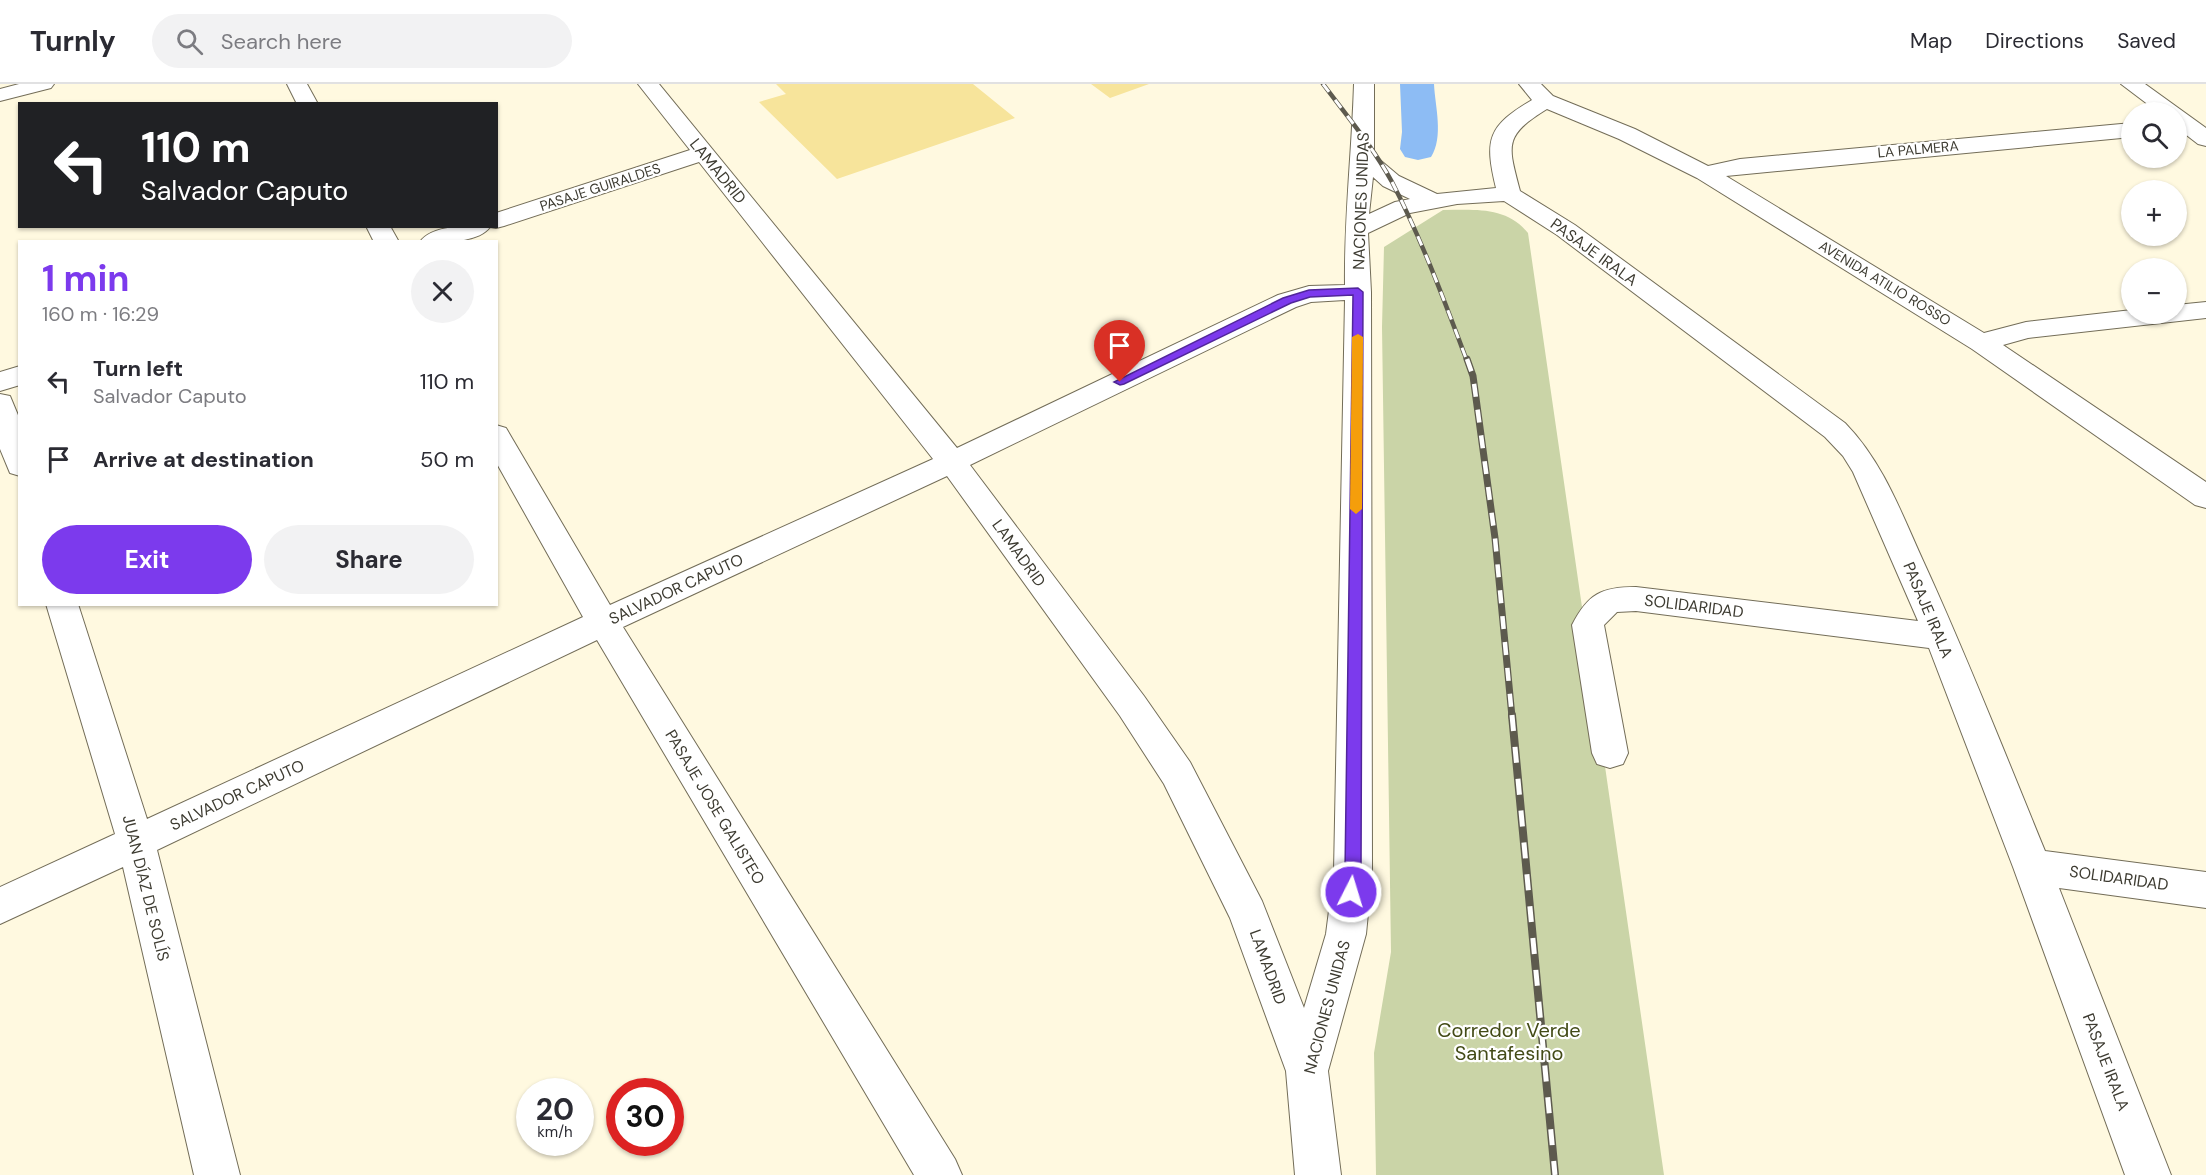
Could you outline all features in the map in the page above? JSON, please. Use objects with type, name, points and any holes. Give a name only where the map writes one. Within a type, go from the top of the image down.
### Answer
[{"type":"street","points":[[0,95],[44,84]]},
{"type":"street","points":[[297,84],[307,102]]},
{"type":"street","name":"LAMADRID","points":[[648,84],[952,462],[1132,706],[1177,773],[1248,914],[1307,1071]]},
{"type":"street","name":"NACIONES UNIDAS","points":[[1318,1175],[1307,1071],[1346,934],[1353,872],[1358,292],[1356,230],[1363,157],[1364,84]]},
{"type":"street","points":[[2131,84],[2154,102]]},
{"type":"street","points":[[1356,230],[1403,207],[1434,201],[1509,194],[1500,147],[1502,140],[1537,92]]},
{"type":"street","name":"AVENIDA ATILIO ROSSO","points":[[1537,92],[1705,173],[1982,342],[2206,497]]},
{"type":"street","points":[[2187,126],[2206,139]]},
{"type":"street","name":"LA PALMERA","points":[[1705,173],[1740,166],[2121,131]]},
{"type":"street","name":"PASAJE GUIRALDES","points":[[498,220],[704,153]]},
{"type":"street","points":[[1363,157],[1391,181],[1434,201]]},
{"type":"street","name":"PASAJE IRALA","points":[[1509,194],[1566,230],[1835,430],[1853,449],[1867,470],[1941,637],[2032,867],[2148,1175]]},
{"type":"street","points":[[438,240],[472,228]]},
{"type":"street","name":"SALVADOR CAPUTO","points":[[0,906],[603,622],[952,462],[1287,301],[1309,294],[1358,292]]},
{"type":"street","points":[[1982,342],[2026,330],[2206,310]]},
{"type":"street","points":[[0,382],[18,376]]},
{"type":"street","points":[[0,403],[18,460]]},
{"type":"street","name":"PASAJE JOSE GALISTEO","points":[[498,438],[603,622],[939,1175]]},
{"type":"street","name":"SOLIDARIDAD","points":[[1610,753],[1588,625],[1597,608],[1612,599],[1636,599],[1941,637]]},
{"type":"street","name":"JUAN DÍAZ DE SOLÍS","points":[[63,606],[136,842],[217,1175]]},
{"type":"street","name":"SOLIDARIDAD","points":[[2032,867],[2206,890]]},
{"type":"green space","name":"Corredor Verde Santafesino","points":[[1443,210],[1489,211],[1510,218],[1528,233],[1664,1175],[1376,1175],[1374,1053],[1391,952],[1382,327],[1384,247]]},
{"type":"building","points":[[776,84],[973,84],[1015,118],[837,179],[759,102],[786,94]]},
{"type":"building","points":[[1091,84],[1149,84],[1110,98]]},
{"type":"waterway","points":[[1417,84],[1420,132],[1418,149]]},
{"type":"railway","points":[[1323,84],[1368,144],[1392,182],[1423,248],[1467,361]]},
{"type":"railway","points":[[1467,359],[1473,376],[1495,538],[1512,717]]},
{"type":"railway","points":[[1512,715],[1555,1175]]},
{"type":"slow traffic","points":[[1356,509],[1358,337]]},
{"type":"route","points":[[1120,382],[1287,301],[1309,294],[1358,292],[1351,892]]}]
